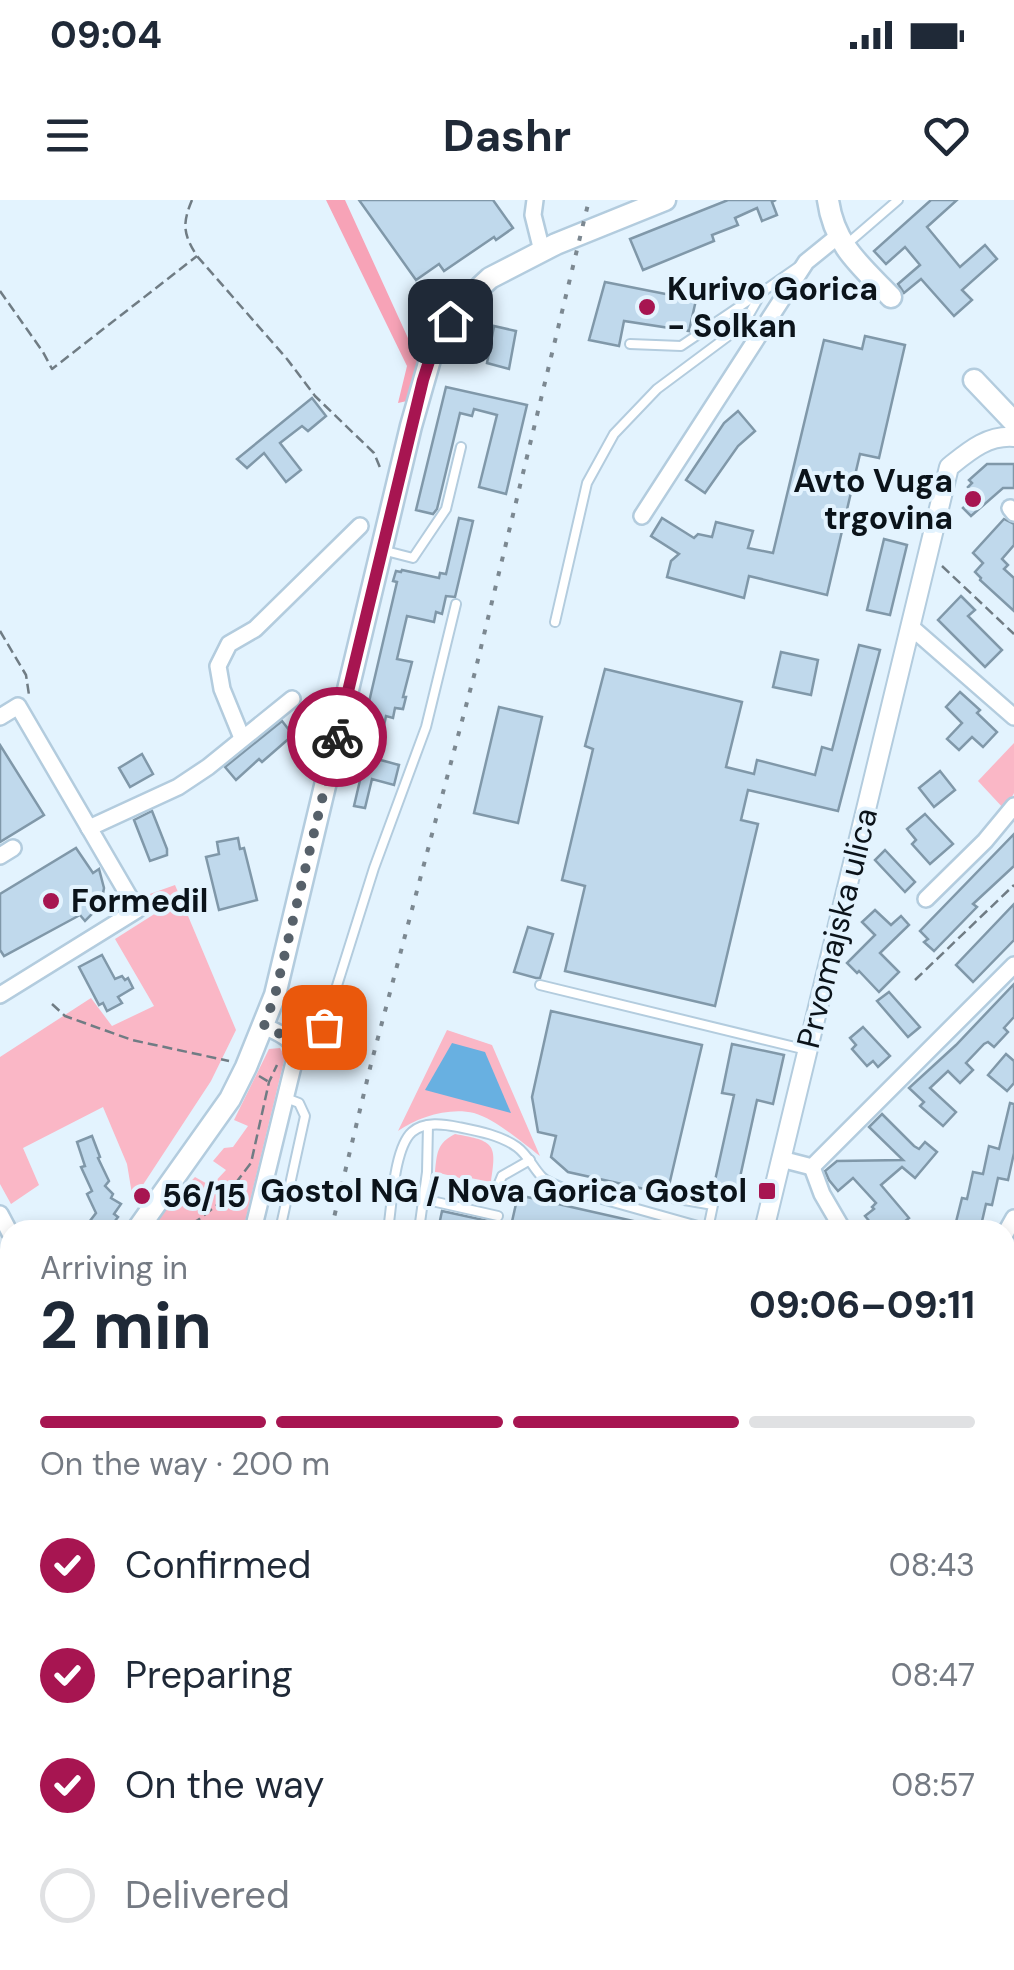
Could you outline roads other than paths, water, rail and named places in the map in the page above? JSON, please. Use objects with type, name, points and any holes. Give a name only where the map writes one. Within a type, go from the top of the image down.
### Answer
[{"type":"main road","points":[[144,1220],[230,1099],[275,995],[433,349],[460,307],[490,278],[542,251],[666,200]]},
{"type":"main road","points":[[828,200],[831,222],[841,242],[891,297]]},
{"type":"main road","points":[[974,380],[1014,422]]},
{"type":"street","points":[[535,200],[533,215],[542,251]]},
{"type":"street","points":[[642,516],[806,262],[841,242]]},
{"type":"street","name":"Prvomajska ulica","points":[[766,1220],[949,467],[990,439],[1014,437]]},
{"type":"street","points":[[242,738],[222,689],[218,666],[229,644],[255,629],[360,526]]},
{"type":"street","points":[[911,626],[1014,717]]},
{"type":"street","points":[[89,828],[178,787],[292,699]]},
{"type":"street","points":[[0,716],[18,706],[137,910],[0,995]]},
{"type":"street","points":[[926,899],[986,840],[1014,806]]},
{"type":"street","points":[[812,1167],[1014,965]]},
{"type":"street","points":[[256,1220],[296,1054],[292,1042],[264,1026]]},
{"type":"street","points":[[781,1159],[812,1167]]},
{"type":"street","points":[[812,1167],[837,1220]]},
{"type":"lane","points":[[841,242],[898,200]]},
{"type":"lane","points":[[630,344],[681,346],[806,262]]},
{"type":"lane","points":[[555,622],[587,483],[614,434],[658,389],[743,324],[762,292]]},
{"type":"lane","points":[[382,550],[413,558],[446,509],[461,447]]},
{"type":"lane","points":[[292,1042],[324,1027],[374,868],[426,727],[456,604]]},
{"type":"lane","points":[[540,986],[806,1050]]},
{"type":"lane","points":[[282,1220],[306,1116],[302,1106],[286,1098]]},
{"type":"lane","points":[[390,1220],[404,1142],[414,1130],[446,1124],[484,1132],[520,1149],[544,1179],[563,1188],[678,1220]]},
{"type":"lane","points":[[420,1220],[428,1125]]},
{"type":"lane","points":[[497,1188],[502,1176],[530,1160]]},
{"type":"lane","points":[[673,1198],[713,1205],[711,1220]]},
{"type":"lane","points":[[423,1199],[498,1216]]},
{"type":"water","points":[[452,1043],[485,1052],[511,1113],[425,1090]]},
{"type":"railway","points":[[333,1220],[475,672],[589,200]]},
{"type":"place","name":"Kurivo Gorica - Solkan","points":[[647,307]]},
{"type":"place","name":"Avto Vuga trgovina","points":[[973,499]]},
{"type":"place","name":"Formedil","points":[[51,901]]},
{"type":"place","name":"Gostol NG / Nova Gorica Gostol","points":[[767,1191]]},
{"type":"place","name":"56/15","points":[[142,1196]]}]
